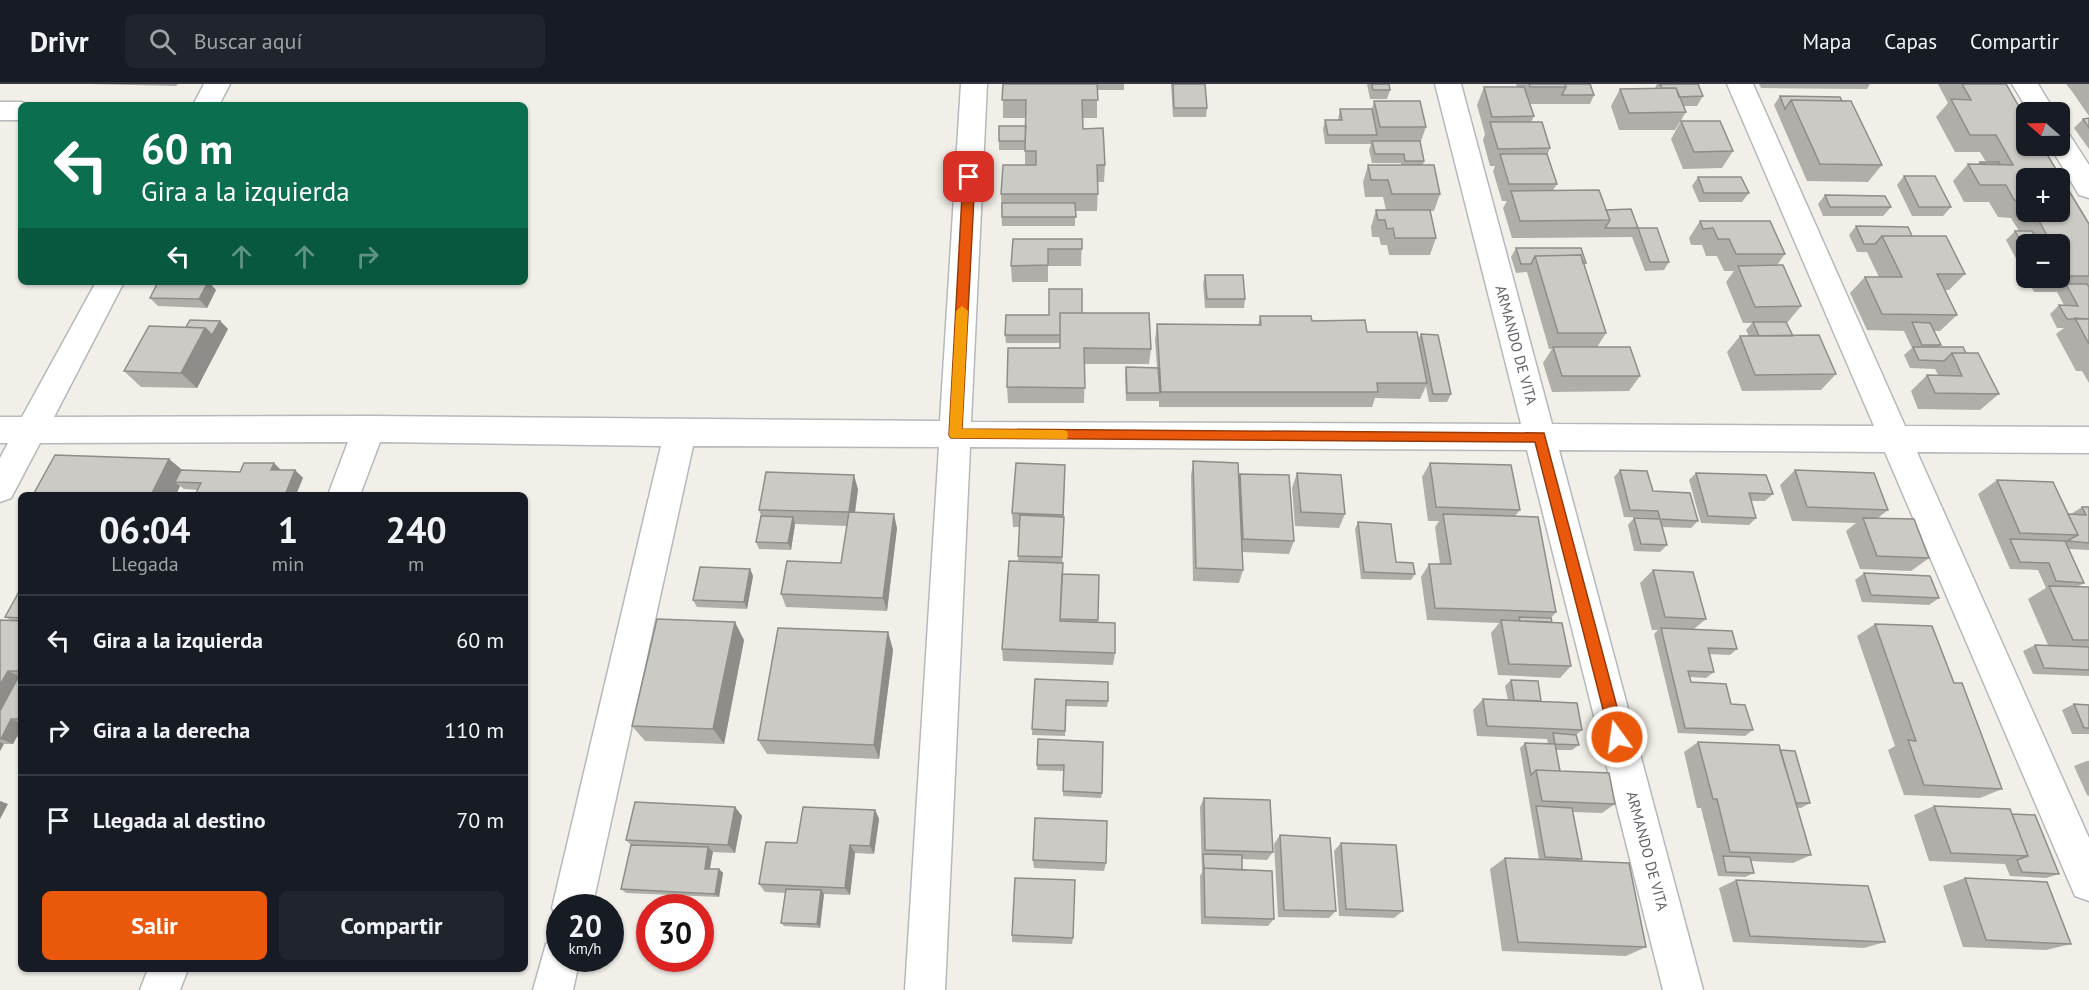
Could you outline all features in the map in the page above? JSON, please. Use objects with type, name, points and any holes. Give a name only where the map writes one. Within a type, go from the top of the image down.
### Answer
[{"type":"street","points":[[208,102],[217,84]]},
{"type":"street","points":[[925,990],[974,84]]},
{"type":"street","name":"ARMANDO DE VITA","points":[[1448,84],[1683,990]]},
{"type":"street","points":[[1740,84],[2089,882]]},
{"type":"street","points":[[2025,84],[2036,102]]},
{"type":"street","points":[[0,111],[18,111]]},
{"type":"street","points":[[2070,156],[2089,188]]},
{"type":"street","points":[[0,488],[108,285]]},
{"type":"street","points":[[0,429],[369,429],[955,435],[2089,440]]},
{"type":"street","points":[[345,492],[369,429]]},
{"type":"street","points":[[575,894],[680,433]]},
{"type":"street","points":[[160,990],[167,972]]},
{"type":"street","points":[[553,990],[557,972]]},
{"type":"building","points":[[1003,84],[1097,84],[1098,100],[1082,100],[1083,129],[1103,128],[1105,165],[1097,165],[1098,194],[1001,194],[1003,165],[1036,165],[1036,151],[1025,151],[1026,100],[1002,100]]},
{"type":"building","points":[[1173,84],[1205,84],[1207,108],[1174,108]]},
{"type":"building","points":[[1372,84],[1389,84],[1390,90],[1373,90]]},
{"type":"building","points":[[1529,84],[1565,84],[1566,87],[1530,87]]},
{"type":"building","points":[[1565,84],[1590,84],[1594,95],[1562,95]]},
{"type":"building","points":[[1660,84],[1698,84],[1703,96],[1679,97],[1676,88],[1662,88]]},
{"type":"building","points":[[1962,84],[2006,84],[2016,102],[2016,156],[2048,156],[2055,168],[2016,168],[2016,200],[2006,185],[1980,185],[1968,164],[2013,165],[1996,135],[1970,135],[1951,99],[1971,100]]},
{"type":"building","points":[[1484,87],[1524,87],[1534,116],[1492,117]]},
{"type":"building","points":[[1676,88],[1686,112],[1629,113],[1620,89]]},
{"type":"building","points":[[1780,96],[1840,97],[1842,101],[1791,100],[1785,109]]},
{"type":"building","points":[[1791,100],[1851,101],[1882,165],[1820,164]]},
{"type":"building","points":[[1374,101],[1420,101],[1426,127],[1380,127]]},
{"type":"building","points":[[1340,109],[1372,109],[1377,135],[1328,135],[1325,120],[1342,120]]},
{"type":"building","points":[[2089,118],[2089,128],[2083,119]]},
{"type":"building","points":[[1681,121],[1720,121],[1733,151],[1694,152]]},
{"type":"building","points":[[1490,122],[1542,122],[1550,148],[1498,149]]},
{"type":"building","points":[[999,126],[1026,126],[1025,141],[999,141]]},
{"type":"building","points":[[1372,141],[1420,141],[1424,161],[1405,161],[1404,154],[1375,154]]},
{"type":"building","points":[[1500,154],[1547,154],[1557,184],[1509,184]]},
{"type":"building","points":[[1980,162],[1999,162],[2000,164],[1981,164]]},
{"type":"building","points":[[1368,165],[1434,165],[1440,194],[1392,194],[1388,180],[1371,180]]},
{"type":"building","points":[[1904,176],[1935,176],[1951,207],[1919,207]]},
{"type":"building","points":[[1698,177],[1741,177],[1749,193],[1704,193]]},
{"type":"building","points":[[1599,190],[1610,220],[1520,221],[1511,191]]},
{"type":"building","points":[[2070,192],[2089,224],[2089,276],[2070,276],[2070,234],[2046,234],[2040,222],[2070,222]]},
{"type":"building","points":[[1825,195],[1885,196],[1891,207],[1830,207]]},
{"type":"building","points":[[1002,203],[1075,203],[1076,217],[1002,217]]},
{"type":"building","points":[[1631,209],[1638,228],[1605,228],[1610,220],[1606,210]]},
{"type":"building","points":[[1376,210],[1430,210],[1436,238],[1395,238],[1393,228],[1387,229],[1385,220],[1378,220]]},
{"type":"building","points":[[1700,221],[1770,221],[1785,254],[1736,254],[1729,239],[1718,239],[1713,228],[1703,229]]},
{"type":"building","points":[[1856,226],[1908,227],[1912,236],[1882,236],[1875,244],[1864,244]]},
{"type":"building","points":[[1638,228],[1657,228],[1669,262],[1650,262]]},
{"type":"building","points":[[2015,231],[2032,231],[2034,234],[2017,234]]},
{"type":"building","points":[[1882,236],[1946,236],[1965,274],[1937,274],[1957,315],[1882,314],[1865,277],[1902,277]]},
{"type":"building","points":[[1013,239],[1082,239],[1082,249],[1048,249],[1048,265],[1011,266]]},
{"type":"building","points":[[1516,248],[1581,248],[1586,263],[1583,263],[1581,255],[1535,256],[1531,264],[1521,264]]},
{"type":"building","points":[[1581,255],[1606,333],[1558,333],[1535,256]]},
{"type":"building","points":[[1783,265],[1801,306],[1755,307],[1738,266]]},
{"type":"building","points":[[1205,275],[1243,275],[1245,299],[1207,299]]},
{"type":"building","points":[[2070,284],[2087,284],[2089,287],[2089,319],[2067,319],[2059,305],[2078,306],[2068,288]]},
{"type":"building","points":[[156,285],[206,285],[199,299],[150,298]]},
{"type":"building","points":[[1049,289],[1082,289],[1082,313],[1060,313],[1060,335],[1005,335],[1006,315],[1049,315]]},
{"type":"building","points":[[1060,313],[1149,313],[1151,349],[1084,348],[1085,388],[1007,387],[1008,348],[1060,348]]},
{"type":"building","points":[[1260,316],[1311,316],[1312,321],[1365,320],[1367,332],[1417,332],[1427,383],[1377,383],[1378,392],[1161,392],[1157,324],[1261,325]]},
{"type":"building","points":[[2075,318],[2089,319],[2089,344]]},
{"type":"building","points":[[190,320],[220,321],[212,335],[205,328],[186,327]]},
{"type":"building","points":[[1753,322],[1786,322],[1793,336],[1759,336]]},
{"type":"building","points":[[1912,322],[1930,323],[1941,345],[1922,345]]},
{"type":"building","points":[[149,326],[205,328],[181,373],[124,371]]},
{"type":"building","points":[[1421,334],[1438,335],[1451,394],[1433,394]]},
{"type":"building","points":[[1819,335],[1836,374],[1755,375],[1740,336]]},
{"type":"building","points":[[1553,347],[1630,347],[1640,376],[1562,376]]},
{"type":"building","points":[[1913,347],[1963,347],[1966,353],[1952,353],[1944,361],[1919,360]]},
{"type":"building","points":[[1952,353],[1978,353],[1999,394],[1935,393],[1927,375],[1962,376]]},
{"type":"building","points":[[1126,367],[1158,368],[1160,393],[1127,393]]},
{"type":"building","points":[[55,455],[169,459],[152,492],[35,492]]},
{"type":"building","points":[[1193,461],[1238,463],[1243,570],[1196,568]]},
{"type":"building","points":[[244,463],[274,463],[271,470],[295,470],[286,492],[196,492],[201,483],[175,482],[181,470],[240,472]]},
{"type":"building","points":[[1016,463],[1065,465],[1063,515],[1012,513]]},
{"type":"building","points":[[1430,463],[1511,465],[1520,510],[1436,507]]},
{"type":"building","points":[[1620,470],[1647,471],[1653,491],[1690,493],[1698,521],[1660,519],[1658,511],[1630,510]]},
{"type":"building","points":[[1795,470],[1874,473],[1888,510],[1807,507]]},
{"type":"building","points":[[766,472],[854,475],[849,512],[759,510]]},
{"type":"building","points":[[1297,473],[1341,475],[1345,514],[1301,512]]},
{"type":"building","points":[[1696,473],[1766,475],[1773,494],[1749,493],[1756,518],[1708,516]]},
{"type":"building","points":[[1240,474],[1289,475],[1294,541],[1243,539]]},
{"type":"building","points":[[1997,480],[2053,482],[2078,535],[2020,533]]},
{"type":"building","points":[[2082,507],[2089,507],[2089,543],[2067,541],[2078,535],[2068,514],[2086,515]]},
{"type":"building","points":[[849,512],[894,514],[883,598],[781,594],[787,561],[841,563]]},
{"type":"building","points":[[1443,514],[1538,517],[1556,612],[1435,608],[1429,564],[1451,564]]},
{"type":"building","points":[[1020,515],[1064,517],[1062,557],[1018,556]]},
{"type":"building","points":[[761,516],[793,517],[788,543],[756,542]]},
{"type":"building","points":[[1634,518],[1660,519],[1667,545],[1641,544]]},
{"type":"building","points":[[1863,518],[1914,519],[1929,558],[1877,556]]},
{"type":"building","points":[[1358,522],[1391,524],[1396,562],[1413,563],[1415,574],[1364,572]]},
{"type":"building","points":[[2010,539],[2065,541],[2084,583],[2056,581],[2049,563],[2020,562]]},
{"type":"building","points":[[1009,561],[1063,563],[1060,621],[1115,623],[1115,653],[1002,649]]},
{"type":"building","points":[[700,567],[750,569],[744,602],[693,600]]},
{"type":"building","points":[[1653,570],[1693,572],[1706,619],[1665,617]]},
{"type":"building","points":[[1864,573],[1930,576],[1939,598],[1871,595]]},
{"type":"building","points":[[1062,574],[1099,575],[1098,620],[1060,619]]},
{"type":"building","points":[[2049,586],[2089,587],[2089,640],[2073,640]]},
{"type":"building","points":[[18,593],[18,618],[5,617]]},
{"type":"building","points":[[1519,617],[1551,618],[1552,622],[1520,621]]},
{"type":"building","points":[[657,619],[735,622],[713,729],[632,726]]},
{"type":"building","points":[[0,620],[18,621],[18,671],[8,671],[0,685]]},
{"type":"building","points":[[1501,620],[1562,623],[1571,666],[1509,664]]},
{"type":"building","points":[[1875,624],[1932,626],[1954,683],[1962,683],[2002,789],[1924,785],[1908,740],[1916,741]]},
{"type":"building","points":[[778,628],[888,632],[874,745],[758,740]]},
{"type":"building","points":[[1661,628],[1732,631],[1737,649],[1708,648],[1714,672],[1688,671],[1691,682],[1726,684],[1731,704],[1745,705],[1753,730],[1685,728]]},
{"type":"building","points":[[2035,645],[2089,647],[2089,670],[2044,668]]},
{"type":"building","points":[[18,678],[18,719],[11,719],[1,739],[0,711]]},
{"type":"building","points":[[1035,679],[1108,682],[1108,701],[1066,700],[1065,731],[1032,729]]},
{"type":"building","points":[[1511,680],[1538,681],[1541,701],[1514,700]]},
{"type":"building","points":[[1483,699],[1577,703],[1582,730],[1487,726]]},
{"type":"building","points":[[2074,704],[2089,705],[2089,728],[2084,728]]},
{"type":"building","points":[[1553,733],[1576,735],[1579,745],[1555,744]]},
{"type":"building","points":[[1038,739],[1103,742],[1102,793],[1063,791],[1064,765],[1037,765]]},
{"type":"building","points":[[1698,742],[1779,745],[1811,855],[1730,852],[1717,799],[1713,799]]},
{"type":"building","points":[[1525,743],[1555,744],[1560,771],[1536,770],[1531,775]]},
{"type":"building","points":[[1780,750],[1795,751],[1810,803],[1796,803]]},
{"type":"building","points":[[1536,770],[1609,773],[1615,804],[1542,801]]},
{"type":"building","points":[[1204,798],[1270,800],[1273,852],[1205,850]]},
{"type":"building","points":[[635,802],[735,807],[728,845],[626,840]]},
{"type":"building","points":[[1536,806],[1572,808],[1582,859],[1545,857]]},
{"type":"building","points":[[1934,806],[2010,809],[2028,856],[1951,853]]},
{"type":"building","points":[[803,807],[875,810],[870,846],[850,845],[845,888],[759,884],[766,842],[797,843]]},
{"type":"building","points":[[2012,814],[2035,815],[2059,874],[2022,872],[2017,860],[2028,856]]},
{"type":"building","points":[[1035,818],[1107,821],[1106,863],[1033,860]]},
{"type":"building","points":[[1280,835],[1330,838],[1336,911],[1284,910]]},
{"type":"building","points":[[1341,843],[1396,845],[1403,911],[1346,909]]},
{"type":"building","points":[[631,845],[708,847],[705,869],[719,869],[715,894],[621,889]]},
{"type":"building","points":[[1203,854],[1242,855],[1242,870],[1204,868]]},
{"type":"building","points":[[1723,856],[1750,857],[1754,873],[1726,872]]},
{"type":"building","points":[[1505,858],[1629,863],[1646,947],[1518,942]]},
{"type":"building","points":[[1204,868],[1272,871],[1274,919],[1205,917]]},
{"type":"building","points":[[1015,878],[1075,880],[1073,938],[1012,935]]},
{"type":"building","points":[[1965,878],[2047,882],[2071,944],[1986,940]]},
{"type":"building","points":[[1736,880],[1868,886],[1885,942],[1750,936]]},
{"type":"building","points":[[786,889],[821,890],[817,924],[781,923]]},
{"type":"slow traffic","points":[[962,311],[955,435],[1062,435]]},
{"type":"route","points":[[969,177],[955,435],[1540,437],[1617,737]]}]
